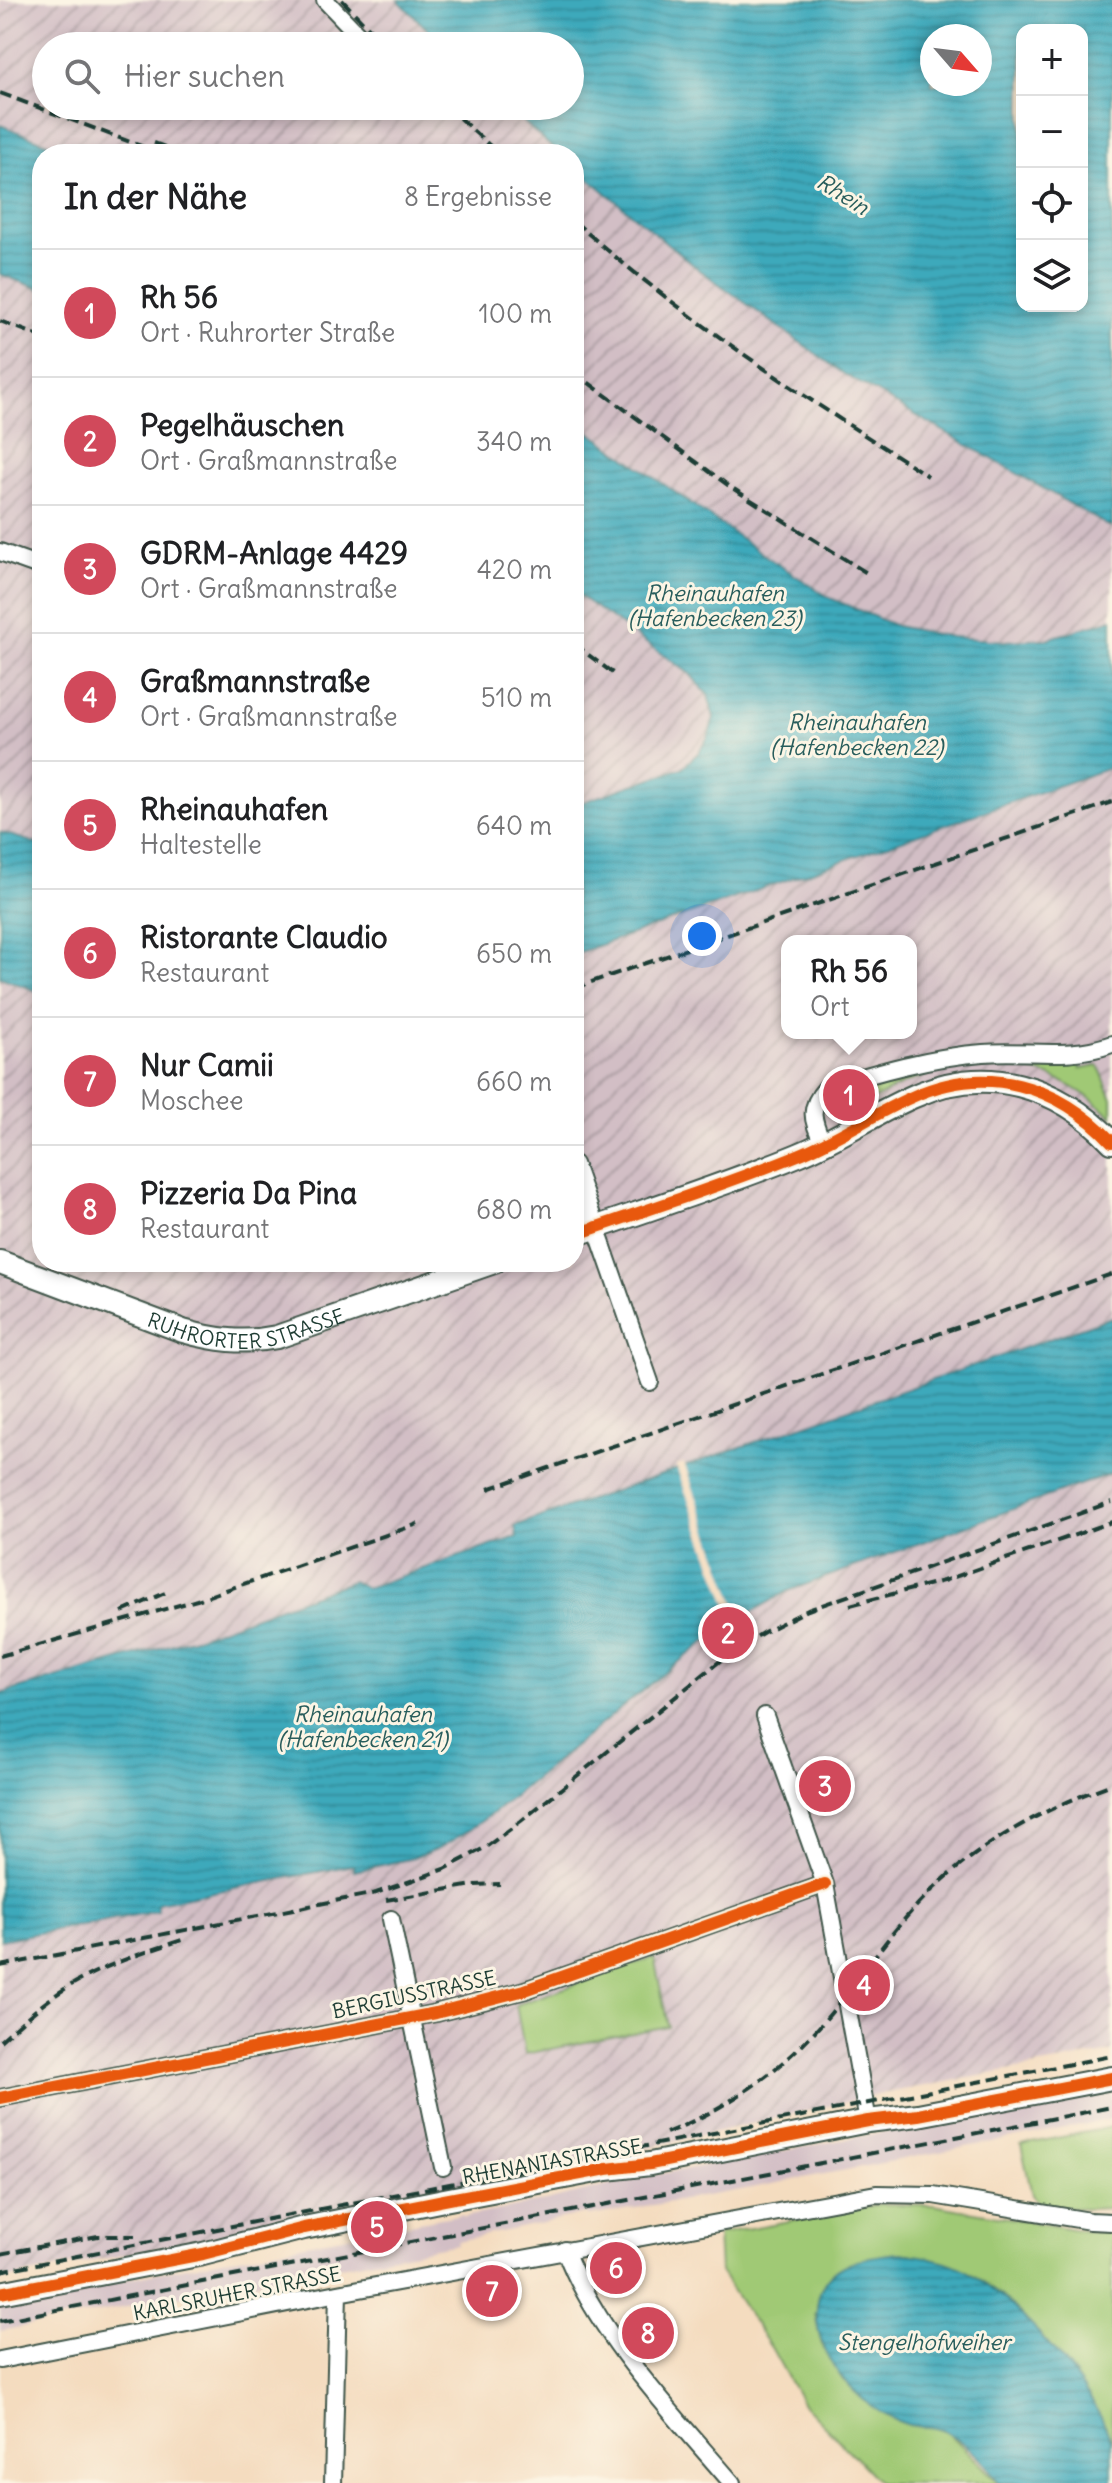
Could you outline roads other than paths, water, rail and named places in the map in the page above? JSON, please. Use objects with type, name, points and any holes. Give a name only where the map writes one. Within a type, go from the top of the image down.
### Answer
[{"type":"street","points":[[325,0],[356,32]]},
{"type":"street","points":[[0,552],[32,563]]},
{"type":"street","points":[[823,1144],[812,1113],[816,1098],[826,1088],[927,1059],[985,1052],[1080,1052],[1112,1044]]},
{"type":"street","points":[[584,1232],[786,1160],[914,1096],[955,1083],[1009,1083],[1042,1092],[1073,1107],[1112,1142]]},
{"type":"street","points":[[584,1193],[650,1382]]},
{"type":"street","name":"RUHRORTER STRASSE","points":[[0,1262],[183,1331],[242,1342],[277,1337],[465,1272]]},
{"type":"street","points":[[765,1716],[825,1884],[868,2121]]},
{"type":"street","name":"BERGIUSSTRASSE","points":[[0,2098],[411,2018],[525,1990],[825,1884]]},
{"type":"street","points":[[391,1919],[443,2167]]},
{"type":"street","name":"RHENANIASTRASSE","points":[[0,2293],[203,2254],[304,2228],[444,2200],[1112,2078]]},
{"type":"street","name":"KARLSRUHER STRASSE","points":[[0,2360],[338,2293],[876,2194],[933,2195],[1112,2222]]},
{"type":"street","points":[[565,2250],[575,2277],[590,2302],[653,2392],[732,2483]]},
{"type":"street","points":[[333,2483],[338,2293]]},
{"type":"water","name":"Rhein","points":[[398,0],[1112,0],[1112,528],[844,374],[697,268],[584,174],[584,144],[548,144],[521,120],[584,120],[584,32],[430,32]]},
{"type":"water","points":[[0,125],[49,144],[32,144],[32,286],[0,274]]},
{"type":"water","name":"Rheinauhafen (Hafenbecken 22)","points":[[584,428],[830,598],[896,626],[951,637],[1004,641],[1047,639],[1112,619],[1112,767],[584,951],[584,802],[682,768],[698,753],[708,737],[714,718],[708,695],[690,674],[584,599]]},
{"type":"water","points":[[0,832],[32,842],[32,989],[0,977]]},
{"type":"water","name":"Rheinauhafen (Hafenbecken 21)","points":[[1112,1317],[1112,1473],[788,1591],[723,1629],[664,1673],[493,1813],[439,1848],[413,1858],[354,1871],[353,1865],[157,1903],[158,1911],[0,1940],[0,1694],[198,1637],[352,1581],[366,1588],[517,1537],[515,1526]]},
{"type":"water","name":"Stengelhofweiher","points":[[900,2253],[936,2259],[970,2273],[1031,2325],[1071,2371],[1101,2418],[1111,2440],[1112,2483],[999,2483],[976,2455],[947,2432],[911,2425],[888,2416],[855,2392],[829,2358],[821,2339],[817,2320],[822,2287],[838,2269],[849,2263]]},
{"type":"railway","points":[[342,0],[373,32]]},
{"type":"railway","points":[[0,93],[32,105]]},
{"type":"railway","points":[[72,120],[135,144]]},
{"type":"railway","points":[[461,120],[488,144]]},
{"type":"railway","points":[[584,230],[701,324],[928,476]]},
{"type":"railway","points":[[0,321],[32,333]]},
{"type":"railway","points":[[584,379],[729,486],[870,575]]},
{"type":"railway","points":[[584,652],[614,674]]},
{"type":"railway","points":[[584,985],[1112,802]]},
{"type":"railway","points":[[488,1489],[1112,1274]]},
{"type":"railway","points":[[0,1966],[376,1893],[445,1869],[486,1847],[521,1821],[730,1653],[764,1632],[808,1610],[1112,1502]]},
{"type":"railway","points":[[850,1605],[943,1581],[1112,1522]]},
{"type":"railway","points":[[0,1656],[197,1600],[418,1524]]},
{"type":"railway","points":[[122,1612],[165,1593]]},
{"type":"railway","points":[[666,2133],[735,2098],[795,2051],[831,2013],[913,1910],[946,1877],[990,1844],[1037,1816],[1112,1784]]},
{"type":"railway","points":[[386,1900],[473,1885],[500,1884]]},
{"type":"railway","points":[[0,2041],[33,2012],[81,1979],[182,1940]]},
{"type":"railway","points":[[0,2271],[1112,2056]]},
{"type":"railway","points":[[0,2321],[1112,2107]]},
{"type":"railway","points":[[0,2254],[98,2236],[135,2236]]},
{"type":"place","name":"Rh 56","points":[[849,1095]]},
{"type":"place","name":"Pegelhäuschen","points":[[728,1633]]},
{"type":"place","name":"GDRM-Anlage 4429","points":[[825,1786]]},
{"type":"place","name":"Graßmannstraße","points":[[864,1985]]},
{"type":"place","name":"Rheinauhafen","points":[[377,2227]]},
{"type":"place","name":"Ristorante Claudio","points":[[616,2268]]},
{"type":"place","name":"Nur Camii","points":[[492,2291]]},
{"type":"place","name":"Pizzeria Da Pina","points":[[648,2333]]},
{"type":"water label","name":"Rheinauhafen (Hafenbecken 23)","points":[[715,606]]}]
